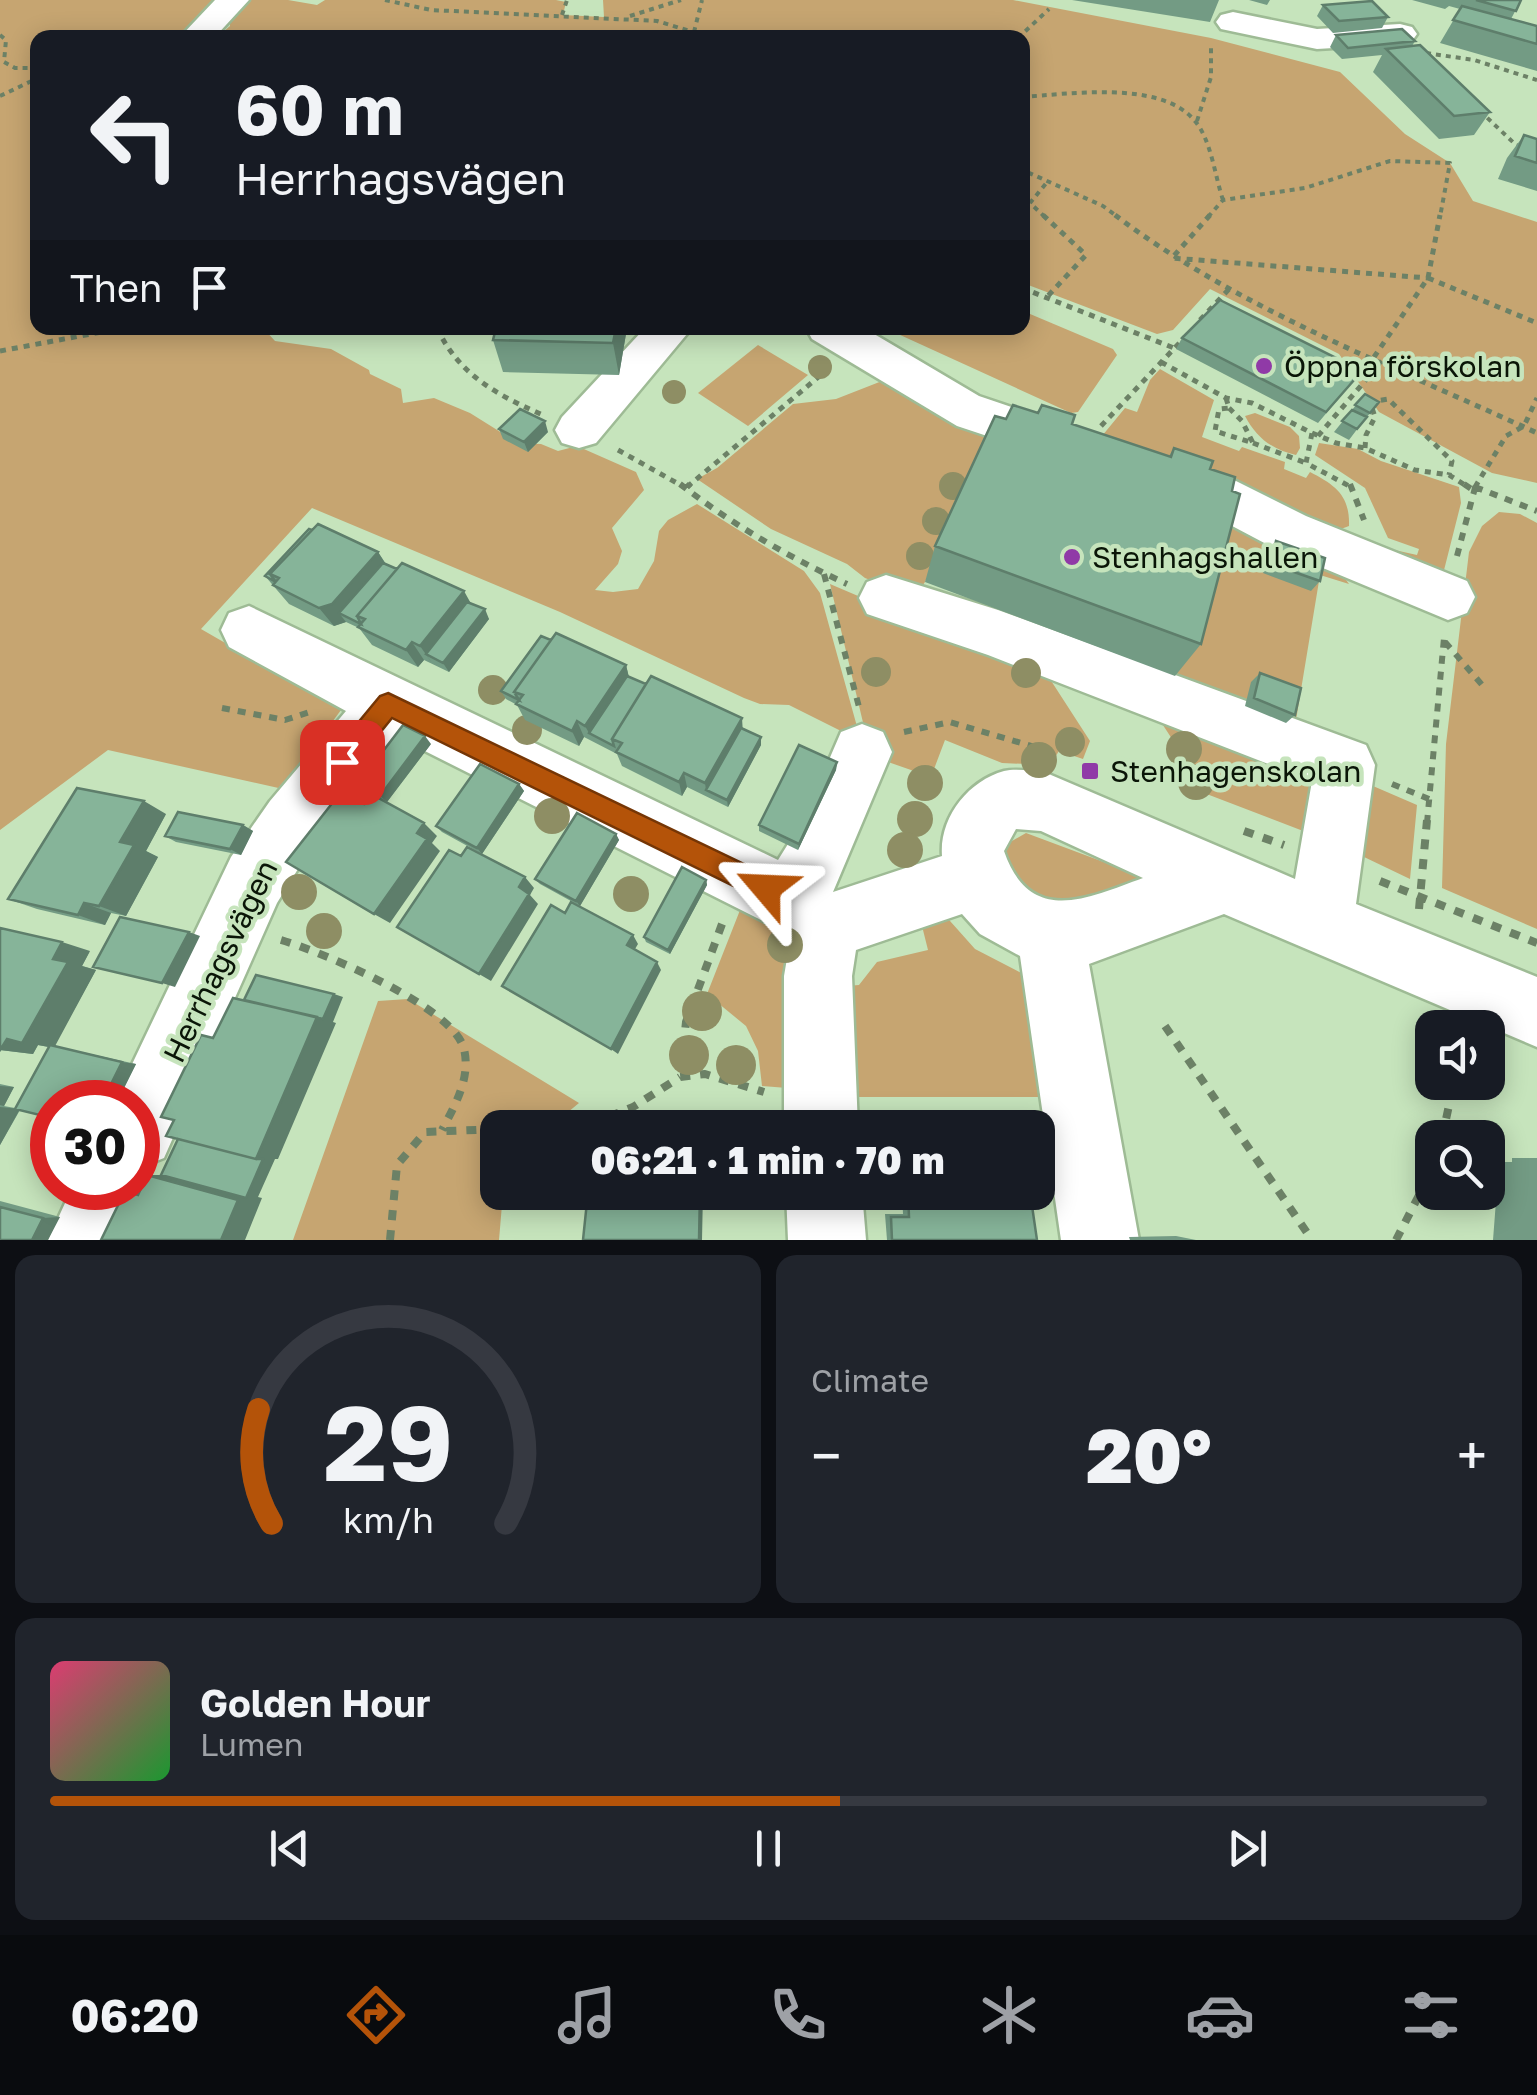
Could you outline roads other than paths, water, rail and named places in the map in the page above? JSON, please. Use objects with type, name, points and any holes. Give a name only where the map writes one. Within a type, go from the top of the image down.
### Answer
[{"type":"street","points":[[203,30],[233,0]]},
{"type":"street","points":[[1222,30],[1317,39],[1400,34],[1366,0]]},
{"type":"street","points":[[579,430],[664,335]]},
{"type":"street","points":[[843,335],[964,410],[1218,495],[1356,561],[1446,619]]},
{"type":"street","points":[[886,598],[998,634],[1345,765],[1321,921]]},
{"type":"street","points":[[249,630],[365,692],[786,901],[978,876]]},
{"type":"street","name":"Herrhagsvägen","points":[[160,1084],[254,880],[292,822],[365,692]]},
{"type":"street","points":[[786,901],[825,842],[862,752]]},
{"type":"street","points":[[1224,882],[1078,935],[1050,936],[1003,911],[986,894],[972,851],[978,828],[990,811],[1008,799],[1044,802],[1060,784],[1224,882],[1537,1012]]},
{"type":"street","points":[[786,901],[818,976],[821,1110]]},
{"type":"street","points":[[1050,936],[1100,1240]]},
{"type":"street","points":[[87,1240],[101,1210]]},
{"type":"street","points":[[825,1210],[826,1240]]},
{"type":"place","name":"Öppna förskolan","points":[[1264,366]]},
{"type":"place","name":"Stenhagshallen","points":[[1072,557]]},
{"type":"place","name":"Stenhagenskolan","points":[[1090,771]]}]
